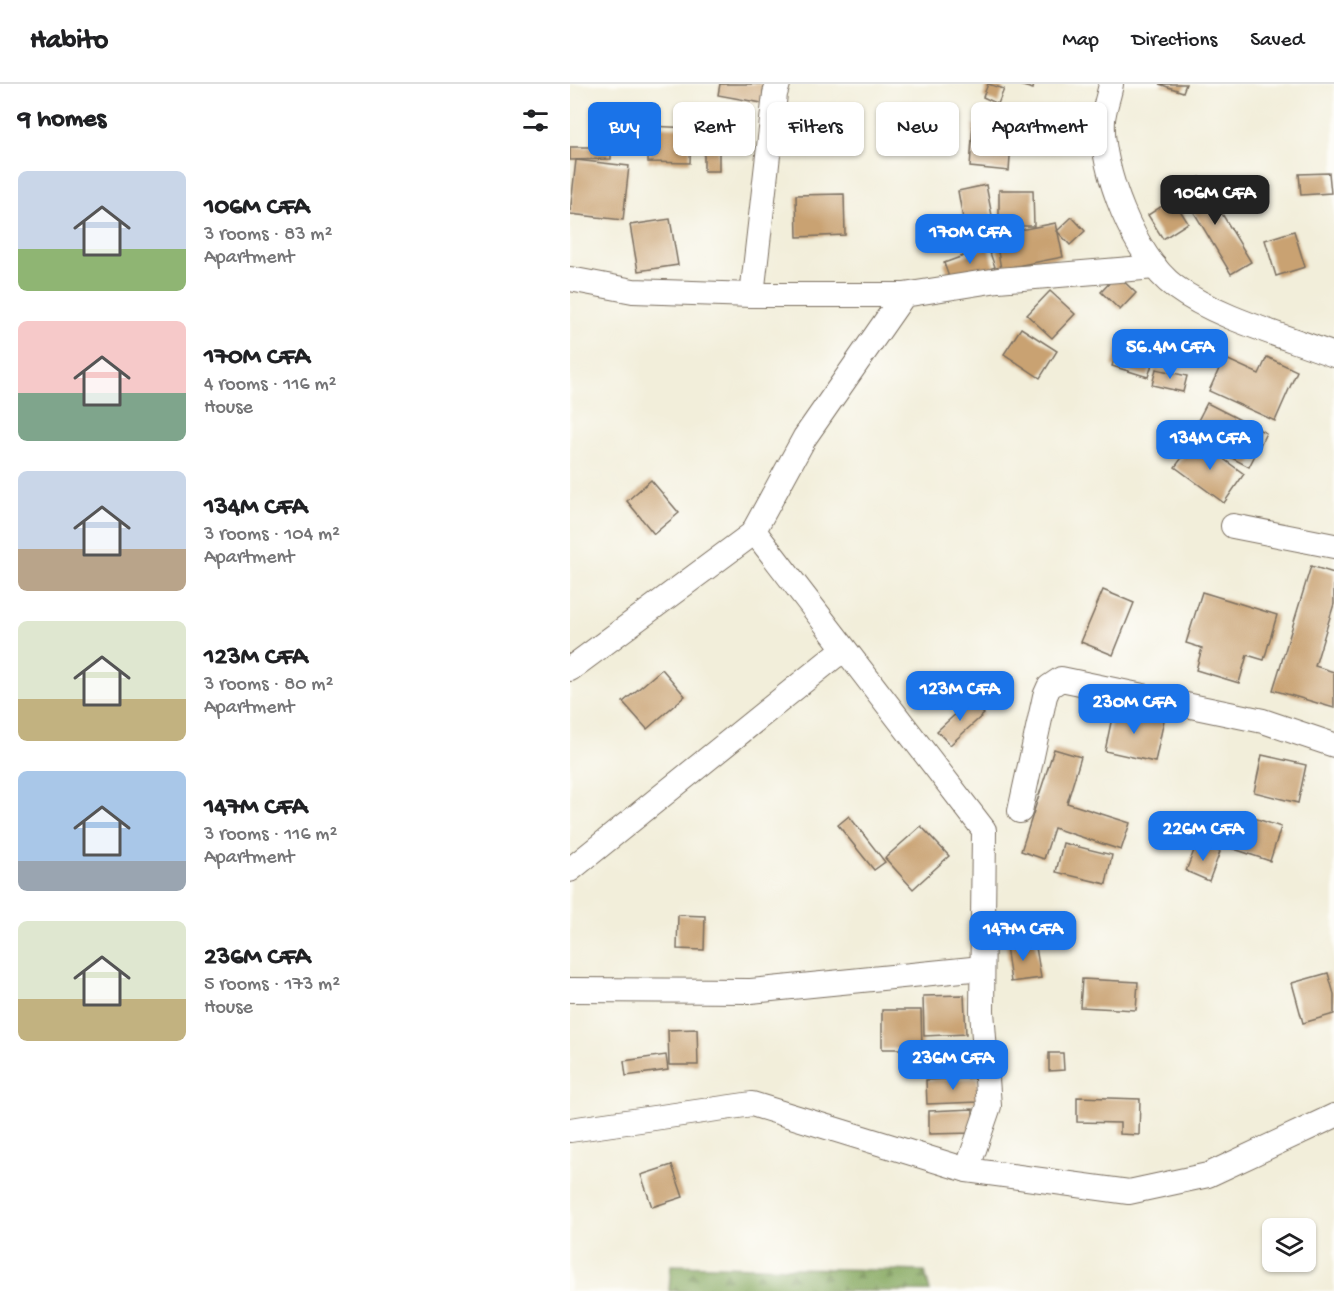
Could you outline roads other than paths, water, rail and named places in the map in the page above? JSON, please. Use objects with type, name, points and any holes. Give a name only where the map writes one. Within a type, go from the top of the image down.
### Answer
[{"type":"street","points":[[752,295],[778,84]]},
{"type":"street","points":[[1111,84],[1103,120],[1110,173],[1124,218],[1155,267],[1173,286],[1203,304],[1334,355]]},
{"type":"street","points":[[570,279],[633,291],[752,295],[904,295],[998,280],[1155,267]]},
{"type":"street","points":[[570,669],[754,531],[805,437],[904,295]]},
{"type":"street","points":[[1233,526],[1334,546]]},
{"type":"street","points":[[754,531],[984,831],[981,1011],[989,1106],[967,1170]]},
{"type":"street","points":[[570,870],[835,656],[846,652]]},
{"type":"street","points":[[1020,811],[1045,696],[1049,687],[1061,679],[1263,721],[1334,745]]},
{"type":"street","points":[[570,990],[751,991],[982,968]]},
{"type":"street","points":[[570,1130],[752,1104],[967,1170],[1129,1192],[1208,1175],[1334,1116]]}]
